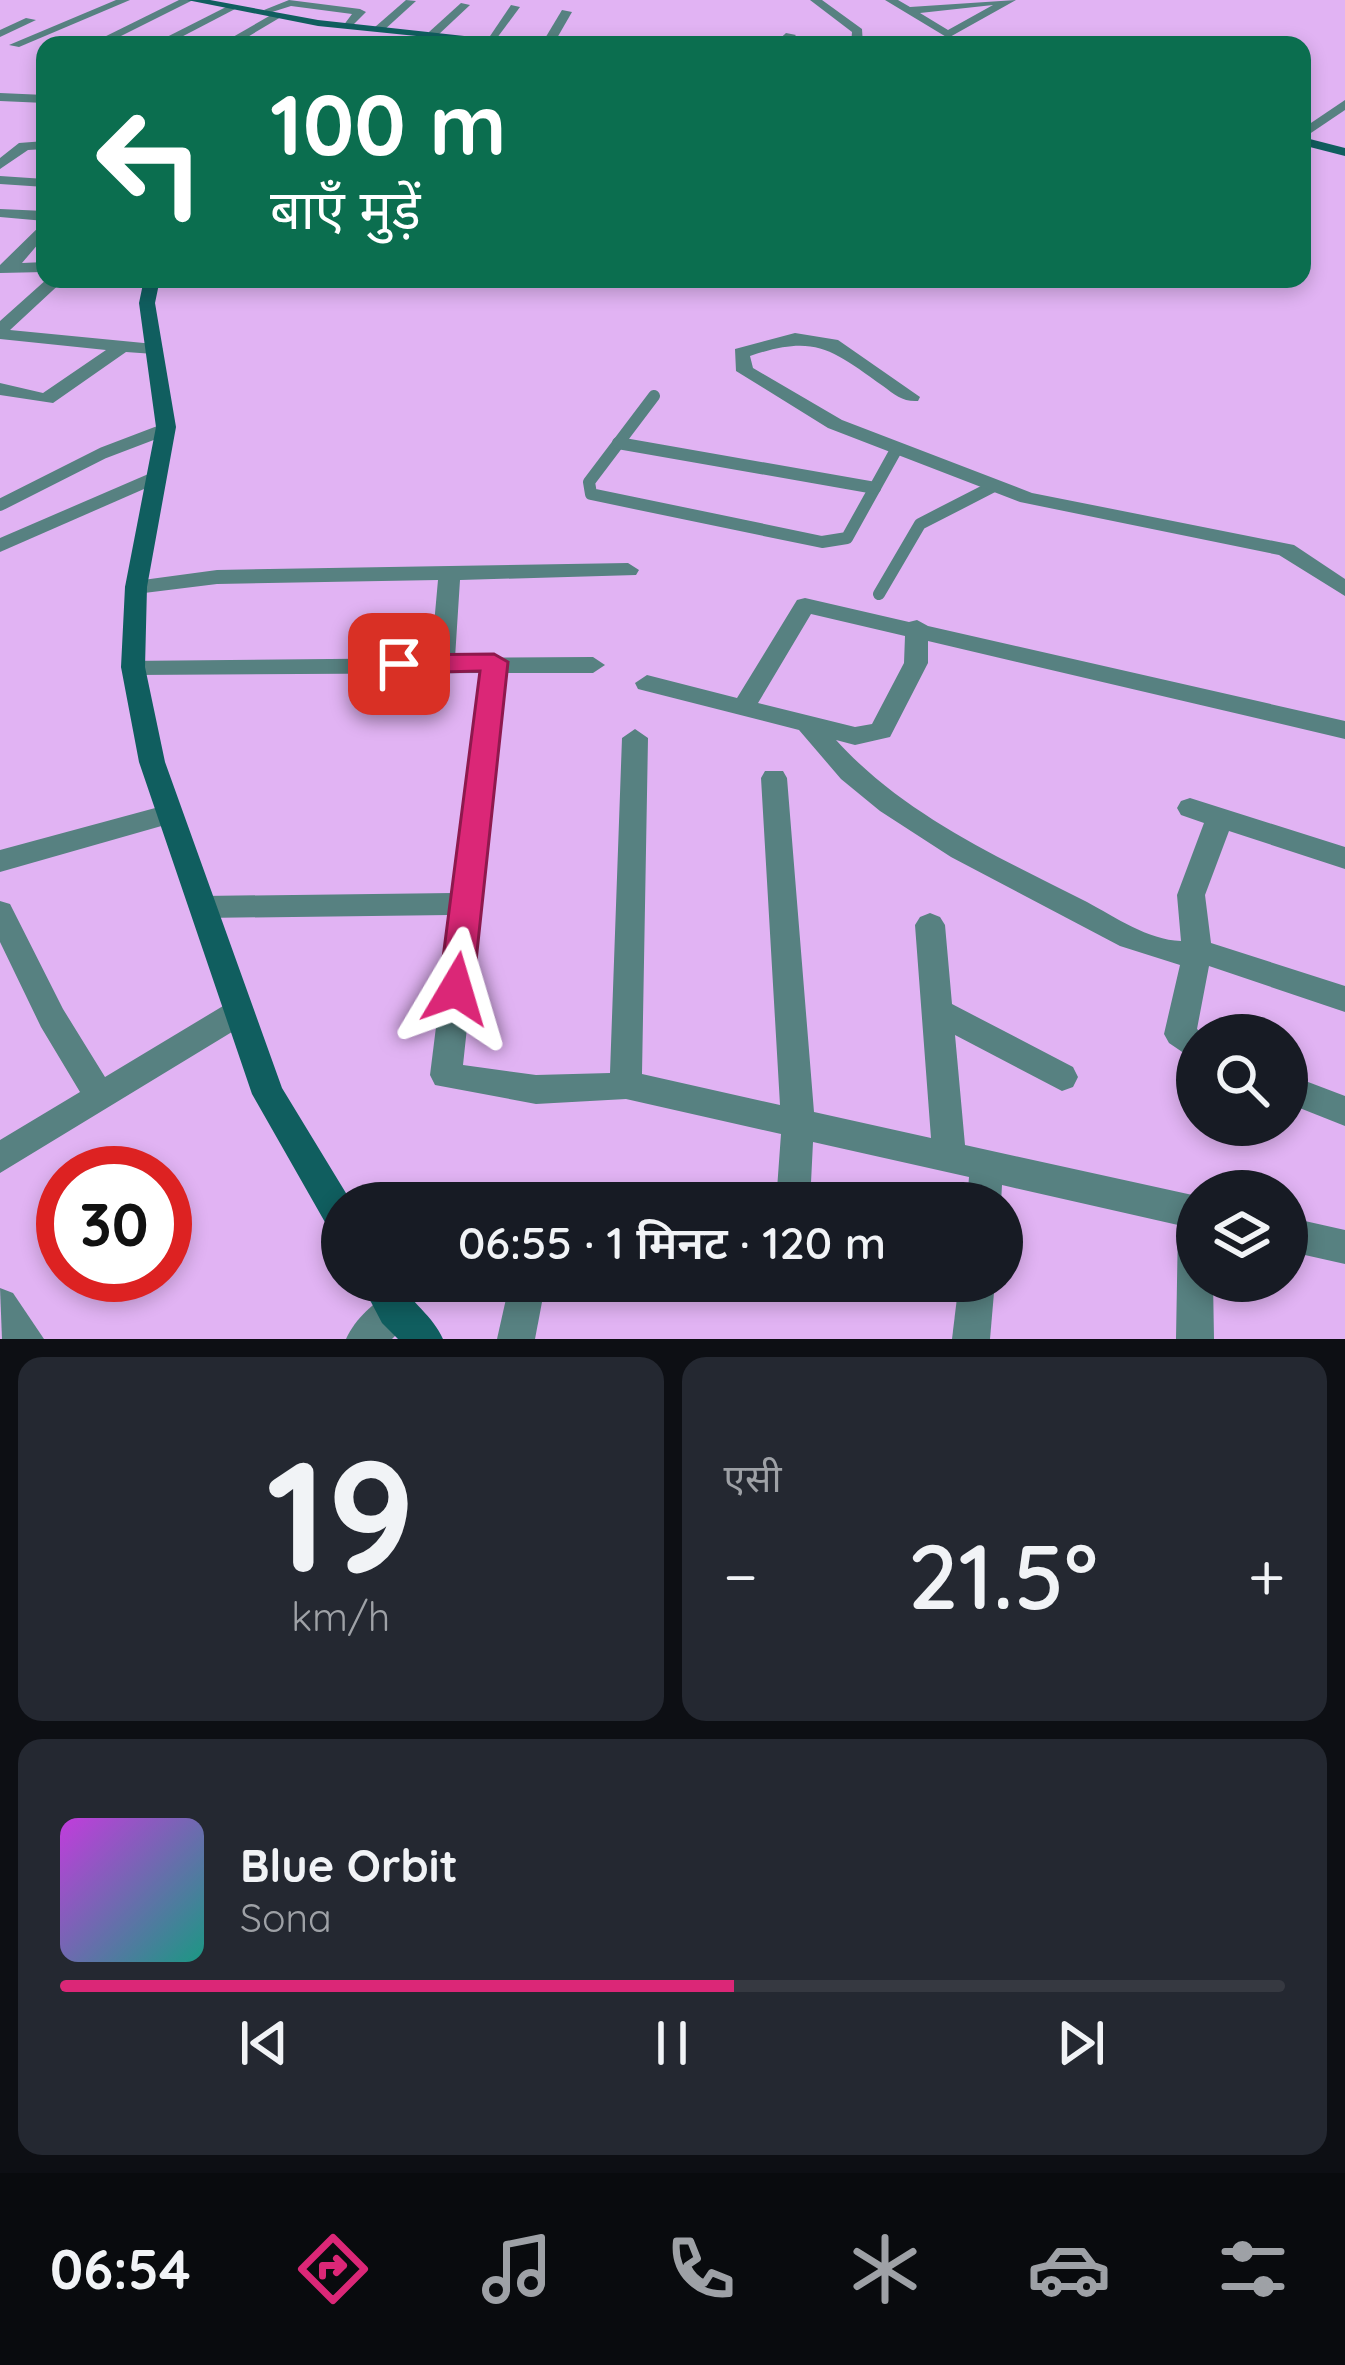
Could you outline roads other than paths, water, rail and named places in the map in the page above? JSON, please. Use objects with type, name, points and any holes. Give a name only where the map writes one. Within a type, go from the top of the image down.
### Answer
[{"type":"street","points":[[36,36],[125,0]]},
{"type":"street","points":[[113,36],[190,0],[272,13]]},
{"type":"street","points":[[815,0],[858,31],[858,36]]},
{"type":"street","points":[[890,0],[948,35],[1009,0]]},
{"type":"street","points":[[908,11],[1009,0]]},
{"type":"street","points":[[1227,0],[1264,0]]},
{"type":"street","points":[[213,1],[350,26],[452,36]]},
{"type":"street","points":[[379,29],[411,1]]},
{"type":"street","points":[[238,36],[290,3],[361,13],[350,26]]},
{"type":"street","points":[[433,34],[465,5]]},
{"type":"street","points":[[493,36],[515,7]]},
{"type":"street","points":[[175,36],[232,8]]},
{"type":"street","points":[[549,36],[566,13]]},
{"type":"street","points":[[30,20],[0,36],[36,53]]},
{"type":"street","points":[[307,34],[321,21]]},
{"type":"street","points":[[14,45],[36,36]]},
{"type":"street","points":[[0,97],[36,99]]},
{"type":"street","points":[[1311,131],[1345,104]]},
{"type":"street","points":[[1311,141],[1345,152]]},
{"type":"street","points":[[0,165],[13,151]]},
{"type":"street","points":[[0,180],[36,182]]},
{"type":"street","points":[[0,212],[36,215]]},
{"type":"street","points":[[5,268],[36,235]]},
{"type":"street","points":[[5,268],[36,267]]},
{"type":"street","points":[[0,332],[47,288]]},
{"type":"street","points":[[150,288],[147,303],[166,429],[153,478],[136,587],[133,667],[152,762],[268,1094],[321,1184]]},
{"type":"street","points":[[0,332],[154,349]]},
{"type":"street","points":[[911,397],[818,335],[787,335],[741,353],[746,371],[835,424],[896,450],[1028,498],[1286,550],[1345,589]]},
{"type":"street","points":[[0,358],[28,338]]},
{"type":"street","points":[[0,389],[46,399],[121,347]]},
{"type":"street","points":[[0,546],[153,478]]},
{"type":"street","points":[[136,587],[218,577],[628,570]]},
{"type":"street","points":[[443,663],[449,575]]},
{"type":"street","points":[[744,706],[805,605],[1345,730]]},
{"type":"street","points":[[647,683],[855,736],[881,731],[916,663],[916,627]]},
{"type":"street","points":[[494,662],[446,1075],[520,1092],[560,1094],[626,1085],[1176,1208]]},
{"type":"street","points":[[133,667],[593,665]]},
{"type":"street","points":[[807,723],[850,772],[961,850],[1130,938],[1345,999]]},
{"type":"street","points":[[626,1085],[635,738]]},
{"type":"street","points":[[774,778],[798,1123],[794,1182]]},
{"type":"street","points":[[1190,808],[1345,858]]},
{"type":"street","points":[[0,862],[170,814]]},
{"type":"street","points":[[1184,1014],[1196,953],[1191,895],[1220,817]]},
{"type":"street","points":[[202,907],[466,904]]},
{"type":"street","points":[[0,912],[52,1018],[99,1095]]},
{"type":"street","points":[[930,926],[949,1156]]},
{"type":"street","points":[[937,1011],[1062,1077]]},
{"type":"street","points":[[0,1157],[239,1012]]},
{"type":"street","points":[[1308,1096],[1345,1111]]},
{"type":"street","points":[[986,1182],[987,1165]]},
{"type":"street","points":[[1308,1239],[1345,1247]]},
{"type":"street","points":[[365,1339],[384,1302]]},
{"type":"street","points":[[393,1302],[424,1339]]},
{"type":"street","points":[[516,1339],[524,1302]]},
{"type":"street","points":[[971,1339],[974,1302]]},
{"type":"street","points":[[1195,1302],[1195,1339]]},
{"type":"street","points":[[0,1306],[25,1339]]},
{"type":"lane","points":[[655,396],[589,482],[592,494],[822,542],[847,538],[896,450]]},
{"type":"lane","points":[[0,505],[111,453],[132,438],[166,429]]},
{"type":"lane","points":[[618,443],[875,488]]},
{"type":"lane","points":[[879,594],[920,524],[994,485]]}]
